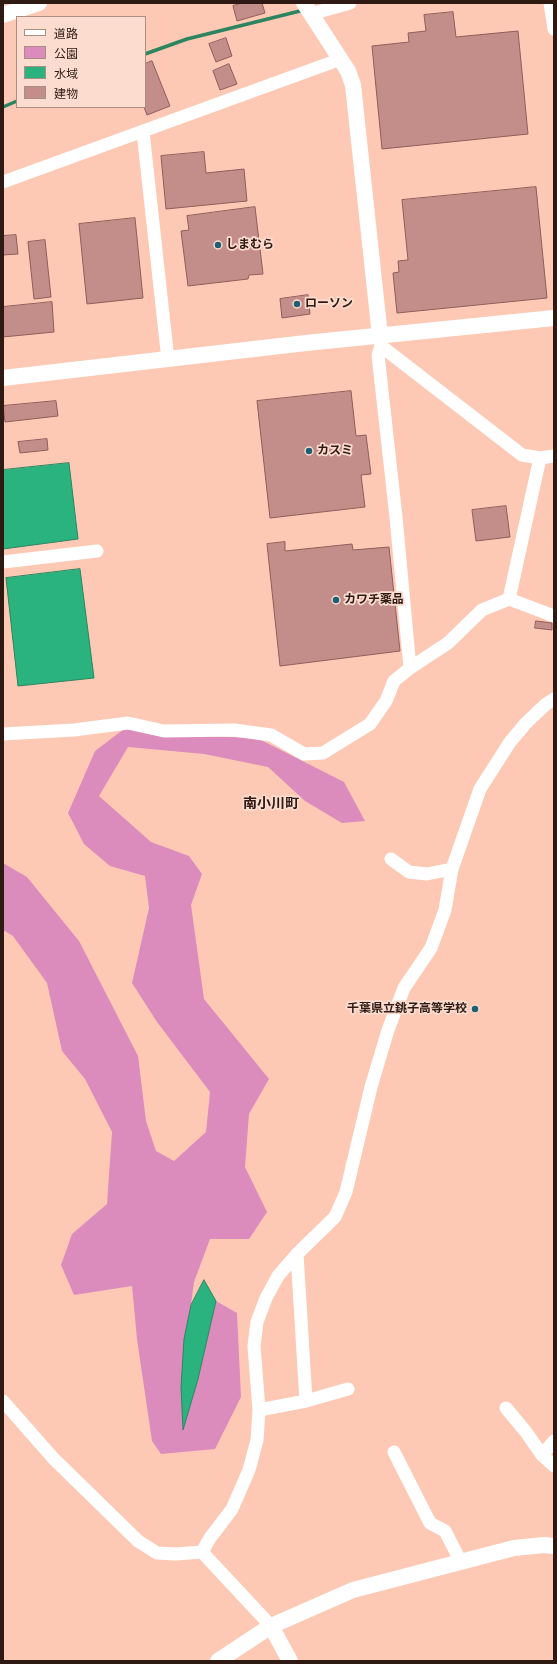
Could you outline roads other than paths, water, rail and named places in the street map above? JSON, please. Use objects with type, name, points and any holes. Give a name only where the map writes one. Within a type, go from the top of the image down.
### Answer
[{"type":"street","points":[[3,15],[39,3]]},
{"type":"street","points":[[350,3],[308,8],[341,59],[348,71],[353,85],[380,341],[378,354],[410,668]]},
{"type":"street","points":[[550,3],[554,29]]},
{"type":"street","points":[[3,182],[341,59]]},
{"type":"street","points":[[143,132],[168,360]]},
{"type":"street","points":[[3,378],[306,343],[380,341],[554,318]]},
{"type":"street","points":[[380,341],[522,455],[540,458],[554,456]]},
{"type":"street","points":[[508,599],[540,458]]},
{"type":"street","points":[[3,562],[97,551]]},
{"type":"street","points":[[3,734],[74,730],[128,723],[164,731],[234,730],[271,735],[304,754],[323,753],[370,724],[386,700],[394,680],[448,643],[482,610],[508,599],[554,616]]},
{"type":"street","points":[[202,1552],[210,1538],[232,1509],[249,1470],[257,1440],[259,1410],[254,1346],[257,1322],[266,1298],[278,1276],[297,1254],[335,1217],[346,1192],[371,1087],[388,1030],[404,988],[431,948],[445,910],[452,869],[480,790],[510,742],[526,723],[546,704],[554,699]]},
{"type":"street","points":[[391,859],[409,872],[427,874],[452,869]]},
{"type":"street","points":[[297,1254],[306,1401]]},
{"type":"street","points":[[259,1410],[306,1401],[348,1389]]},
{"type":"street","points":[[3,1401],[53,1458],[138,1541],[157,1553],[176,1554],[202,1552]]},
{"type":"street","points":[[506,1408],[526,1432],[542,1455],[554,1466]]},
{"type":"street","points":[[542,1455],[554,1441]]},
{"type":"street","points":[[394,1452],[430,1523],[445,1531],[461,1562]]},
{"type":"street","points":[[218,1661],[271,1626],[353,1590],[514,1548],[544,1545],[554,1546]]},
{"type":"street","points":[[202,1552],[271,1626],[290,1661]]},
{"type":"water","points":[[69,463],[78,539],[3,549],[3,470]]},
{"type":"water","points":[[80,569],[94,678],[18,686],[6,578]]},
{"type":"water","points":[[204,1280],[216,1301],[198,1379],[183,1430],[181,1387],[184,1339],[191,1305]]},
{"type":"waterway","points":[[146,54],[187,39],[304,10]]},
{"type":"waterway","points":[[3,107],[16,101]]},
{"type":"place","name":"しまむら","points":[[218,245]]},
{"type":"place","name":"ローソン","points":[[297,304]]},
{"type":"place","name":"カスミ","points":[[309,451]]},
{"type":"place","name":"カワチ薬品","points":[[336,600]]},
{"type":"place","name":"千葉県立銚子高等学校","points":[[475,1009]]},
{"type":"district","name":"南小川町","points":[[271,804]]}]
